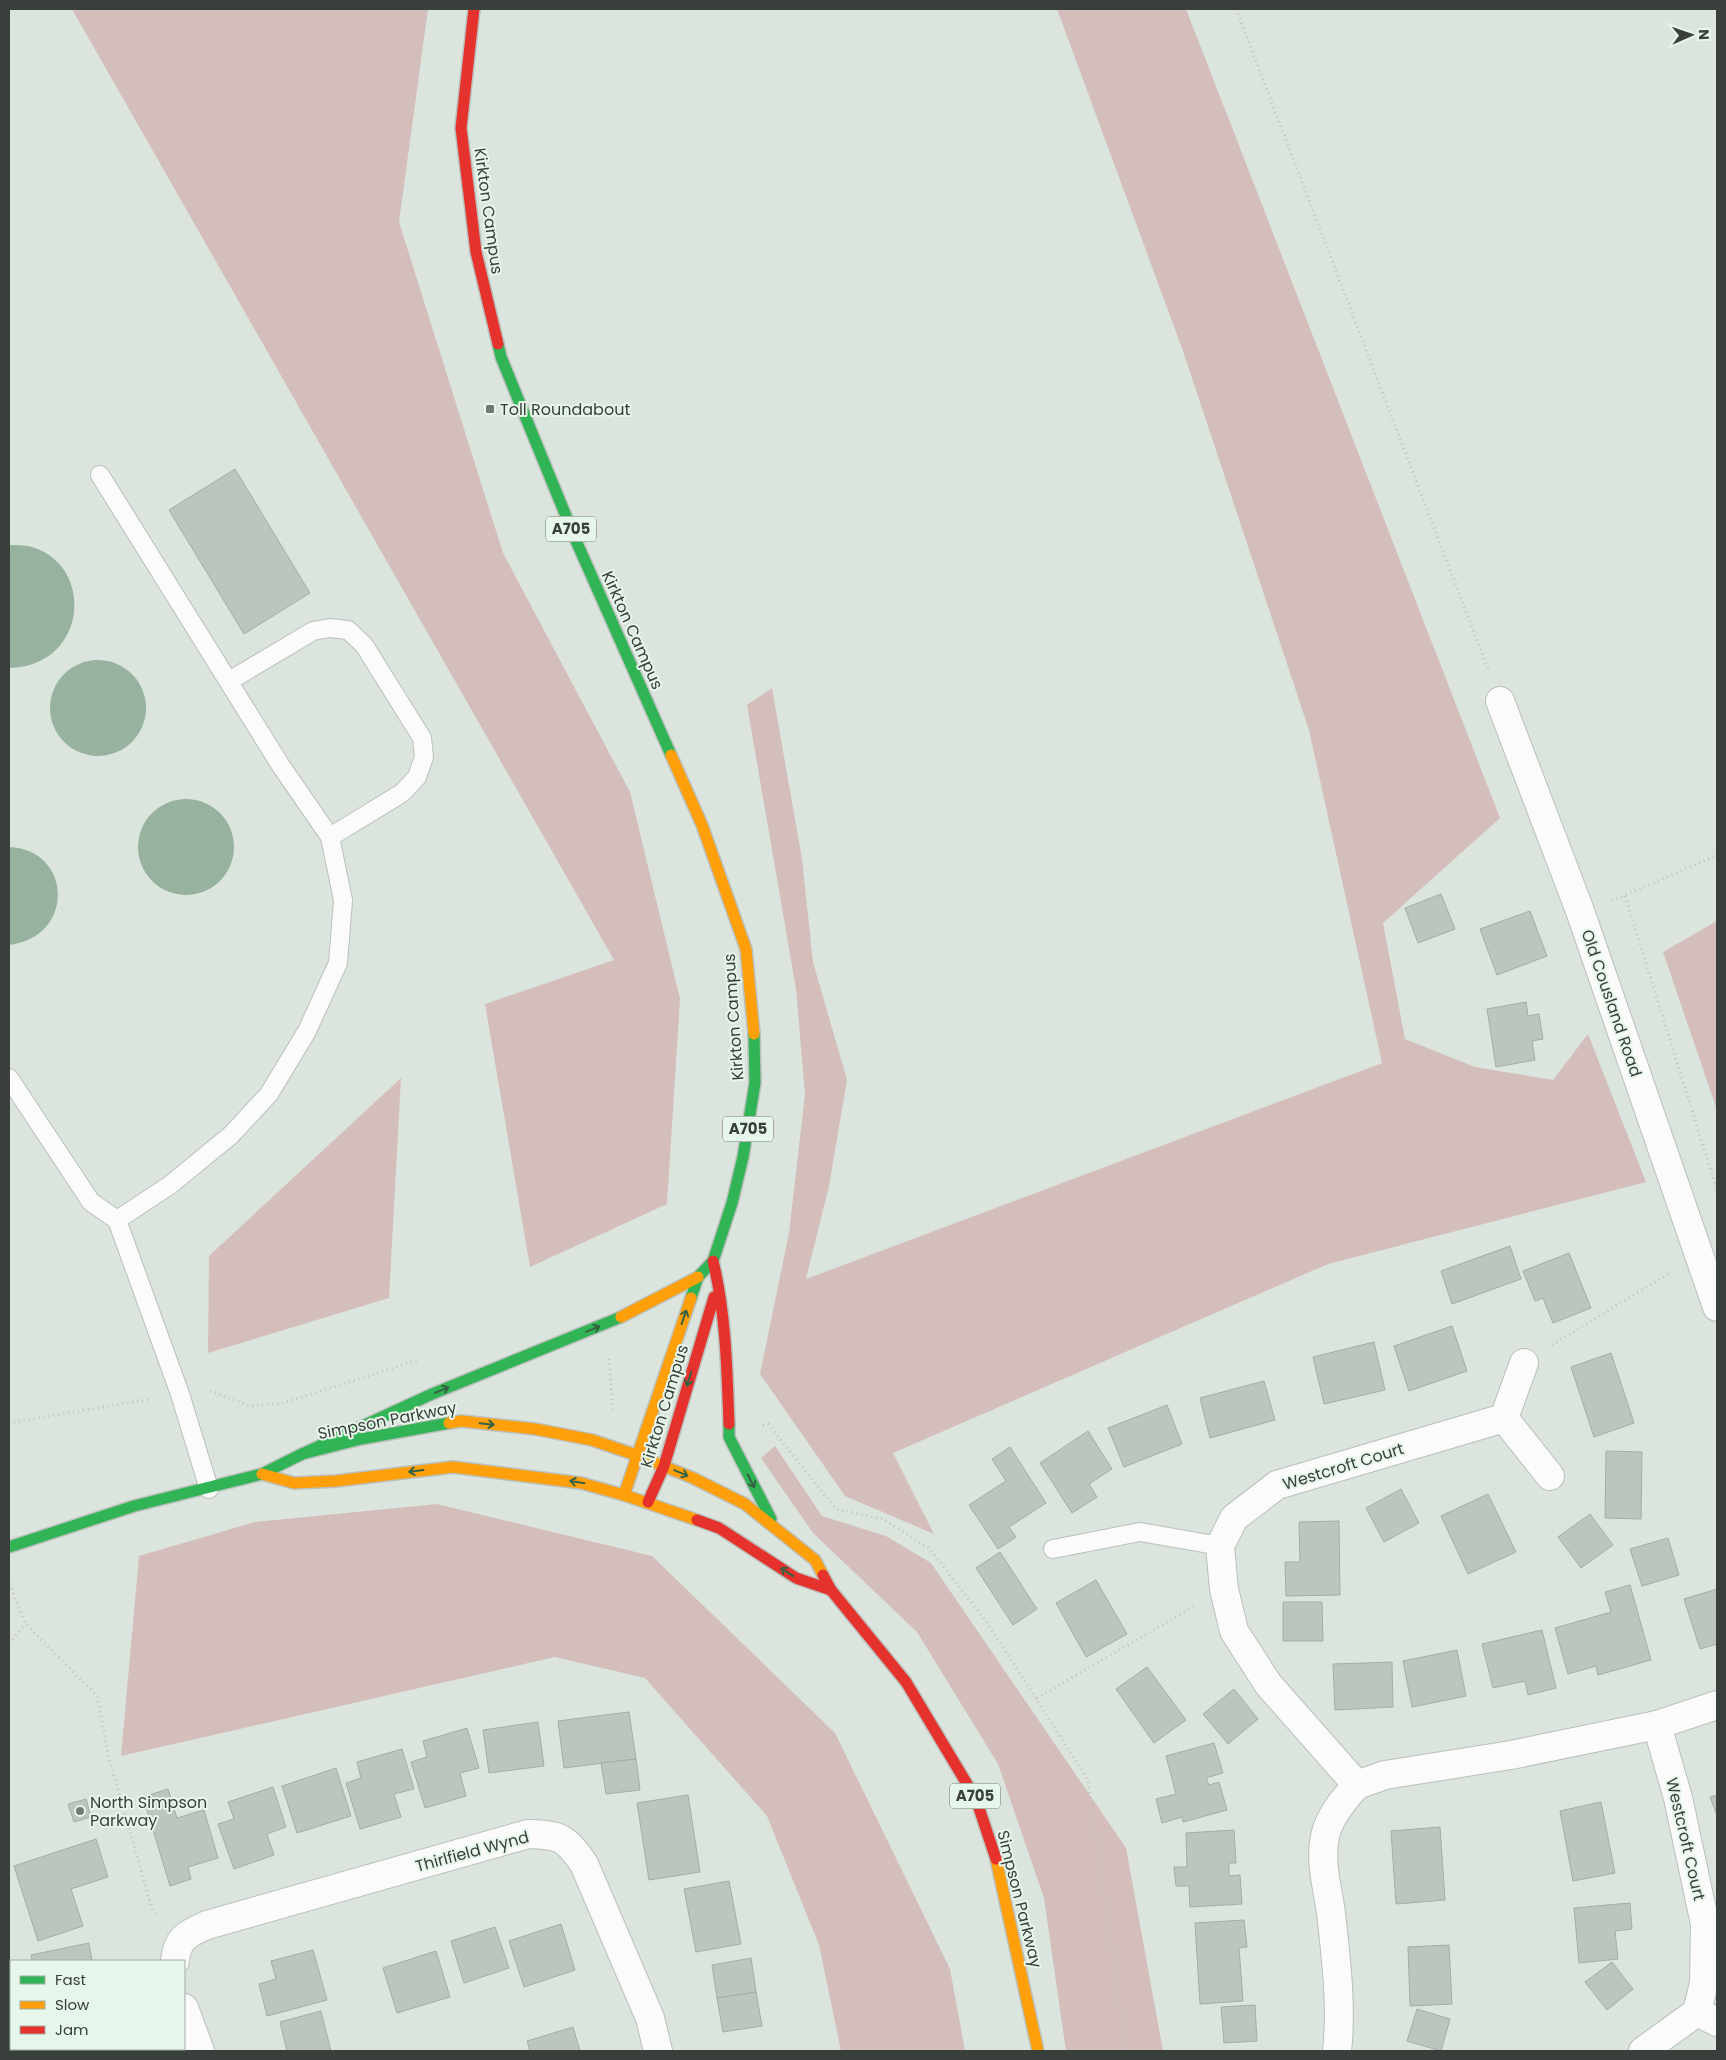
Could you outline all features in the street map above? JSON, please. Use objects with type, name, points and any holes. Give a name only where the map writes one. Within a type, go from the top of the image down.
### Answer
[{"type":"main road","name":"Kirkton Campus","points":[[474,9],[461,128],[476,252],[500,357],[577,543],[702,824],[746,949],[754,1032],[755,1084],[741,1166],[732,1203],[713,1261],[698,1277],[624,1495]]},
{"type":"main road","name":"Kirkton Campus","points":[[648,1502],[664,1466],[718,1282],[713,1261]]},
{"type":"main road","points":[[302,1454],[384,1413],[606,1324],[665,1297],[698,1277]]},
{"type":"main road","name":"A705","points":[[718,1282],[728,1374],[729,1437],[777,1529]]},
{"type":"main road","name":"Simpson Parkway","points":[[9,1547],[134,1506],[262,1474],[302,1454],[361,1439],[460,1421],[535,1429],[592,1440],[664,1466],[745,1504],[815,1560],[832,1590],[906,1682],[976,1799],[1000,1872],[1038,2051]]},
{"type":"main road","name":"Simpson Parkway","points":[[262,1474],[294,1482],[319,1482],[453,1467],[581,1483],[648,1502],[719,1528],[796,1578],[832,1590]]},
{"type":"street","name":"Old Cousland Road","points":[[1500,701],[1580,911],[1717,1307]]},
{"type":"street","points":[[1524,1363],[1504,1418],[1550,1476]]},
{"type":"street","name":"Westcroft Court","points":[[1220,1546],[1234,1518],[1276,1485],[1504,1418]]},
{"type":"street","points":[[1220,1546],[1224,1589],[1234,1631],[1268,1684],[1358,1786]]},
{"type":"street","points":[[1337,2051],[1338,1991],[1331,1911],[1322,1866],[1327,1830],[1342,1802],[1358,1786],[1385,1775],[1511,1755],[1657,1725],[1717,1705]]},
{"type":"street","name":"Westcroft Court","points":[[1643,2051],[1707,2017],[1704,1983],[1705,1924],[1678,1798],[1657,1725]]},
{"type":"street","name":"Thirlfield Wynd","points":[[176,1954],[187,1934],[240,1914],[528,1834],[553,1835],[570,1845],[584,1864],[650,2018],[658,2051]]},
{"type":"street","points":[[185,2011],[200,2051]]},
{"type":"lane","points":[[100,475],[281,766],[330,837],[343,900],[338,963],[307,1032],[269,1094],[231,1135],[170,1185],[117,1220]]},
{"type":"lane","points":[[229,681],[313,632],[330,628],[348,630],[364,645],[422,738],[424,756],[417,777],[402,793],[330,837]]},
{"type":"lane","points":[[9,1078],[90,1202],[117,1220],[180,1394],[209,1488]]},
{"type":"lane","points":[[1053,1550],[1140,1532],[1220,1546]]},
{"type":"path","points":[[1236,9],[1500,701]]},
{"type":"path","points":[[1580,911],[1625,896],[1717,854]]},
{"type":"path","points":[[1625,896],[1717,1190]]},
{"type":"path","points":[[1524,1363],[1667,1274],[1702,1267]]},
{"type":"path","points":[[9,1423],[180,1394]]},
{"type":"path","points":[[9,1584],[26,1624],[96,1696],[109,1758],[152,1909],[176,1954]]},
{"type":"path","points":[[1037,1698],[1224,1589]]},
{"type":"path","points":[[9,1643],[26,1624]]},
{"type":"shaded area","points":[[72,9],[428,9],[399,222],[503,553],[630,792],[680,999],[667,1204],[530,1267],[485,1004],[614,960]]},
{"type":"shaded area","points":[[1057,9],[1186,9],[1500,818],[1383,923],[1405,1039],[1475,1067],[1553,1080],[1588,1034],[1646,1182],[1328,1264],[893,1453],[934,1534],[845,1496],[760,1374],[789,1233],[805,1094],[796,989],[747,705],[772,688],[802,859],[813,962],[847,1080],[829,1186],[806,1279],[1382,1063],[1309,730],[1183,351]]},
{"type":"shaded area","points":[[9,545],[28,546],[50,555],[65,571],[73,591],[74,612],[68,632],[56,650],[36,663],[9,668]]},
{"type":"shaded area","points":[[98,660],[117,663],[132,674],[143,689],[146,708],[143,727],[132,742],[117,753],[98,756],[79,753],[64,742],[53,727],[50,708],[53,689],[64,674],[79,663]]},
{"type":"shaded area","points":[[186,799],[204,803],[220,813],[230,829],[234,847],[230,865],[220,881],[204,891],[186,895],[168,891],[152,881],[142,865],[138,847],[142,829],[152,813],[168,803]]},
{"type":"shaded area","points":[[9,847],[30,851],[45,862],[54,877],[58,894],[55,911],[46,927],[31,939],[9,945]]},
{"type":"shaded area","points":[[1717,921],[1717,1110],[1663,952]]},
{"type":"shaded area","points":[[401,1078],[389,1298],[208,1353],[209,1256]]},
{"type":"shaded area","points":[[775,1446],[822,1516],[886,1536],[931,1563],[1126,1848],[1163,2051],[1066,2051],[1044,1898],[998,1764],[917,1632],[813,1533],[761,1458]]},
{"type":"shaded area","points":[[437,1504],[652,1556],[835,1733],[950,1969],[965,2051],[841,2051],[819,1945],[767,1816],[645,1678],[555,1657],[121,1756],[139,1556],[255,1522]]},
{"type":"building","points":[[235,469],[310,593],[244,634],[169,510]]},
{"type":"building","points":[[1441,894],[1455,929],[1418,943],[1405,908]]},
{"type":"building","points":[[1530,911],[1547,956],[1497,975],[1480,929]]},
{"type":"building","points":[[1526,1002],[1528,1016],[1539,1014],[1543,1039],[1532,1041],[1535,1060],[1496,1067],[1487,1009]]},
{"type":"building","points":[[1510,1246],[1521,1279],[1452,1304],[1441,1271]]},
{"type":"building","points":[[1569,1253],[1591,1308],[1553,1323],[1543,1298],[1535,1301],[1523,1271]]},
{"type":"building","points":[[1452,1326],[1467,1371],[1409,1391],[1394,1346]]},
{"type":"building","points":[[1374,1342],[1385,1390],[1324,1404],[1313,1357]]},
{"type":"building","points":[[1611,1353],[1634,1423],[1594,1437],[1571,1367]]},
{"type":"building","points":[[1264,1381],[1275,1420],[1210,1438],[1200,1398]]},
{"type":"building","points":[[1167,1405],[1182,1444],[1124,1467],[1108,1428]]},
{"type":"building","points":[[1088,1431],[1112,1469],[1089,1484],[1097,1497],[1072,1513],[1040,1463]]},
{"type":"building","points":[[1010,1447],[1046,1503],[1009,1527],[1016,1537],[998,1549],[969,1505],[1006,1481],[992,1459]]},
{"type":"building","points":[[1606,1451],[1642,1452],[1641,1519],[1605,1518]]},
{"type":"building","points":[[1401,1489],[1419,1523],[1384,1542],[1366,1508]]},
{"type":"building","points":[[1488,1494],[1516,1552],[1468,1574],[1441,1516]]},
{"type":"building","points":[[1590,1514],[1613,1545],[1581,1568],[1558,1537]]},
{"type":"building","points":[[1339,1521],[1340,1595],[1286,1596],[1285,1562],[1300,1562],[1299,1522]]},
{"type":"building","points":[[1668,1538],[1679,1575],[1642,1586],[1630,1549]]},
{"type":"building","points":[[1000,1552],[1037,1609],[1013,1625],[976,1568]]},
{"type":"building","points":[[1096,1580],[1127,1634],[1086,1657],[1056,1603]]},
{"type":"building","points":[[1630,1585],[1651,1660],[1598,1675],[1596,1666],[1568,1674],[1555,1628],[1611,1612],[1605,1592]]},
{"type":"building","points":[[1717,1589],[1717,1644],[1700,1649],[1684,1599]]},
{"type":"building","points":[[1283,1602],[1322,1602],[1323,1641],[1283,1641]]},
{"type":"building","points":[[1542,1630],[1556,1688],[1528,1695],[1525,1681],[1493,1688],[1482,1644]]},
{"type":"building","points":[[1457,1650],[1466,1696],[1412,1707],[1403,1661]]},
{"type":"building","points":[[1392,1662],[1393,1707],[1335,1710],[1333,1664]]},
{"type":"building","points":[[1147,1667],[1186,1720],[1154,1743],[1116,1689]]},
{"type":"building","points":[[1234,1689],[1258,1719],[1228,1744],[1203,1714]]},
{"type":"building","points":[[629,1712],[636,1759],[564,1768],[558,1721]]},
{"type":"building","points":[[538,1722],[544,1766],[489,1773],[483,1730]]},
{"type":"building","points":[[467,1728],[479,1768],[460,1773],[466,1796],[425,1808],[411,1762],[427,1757],[423,1741]]},
{"type":"building","points":[[1214,1743],[1223,1773],[1206,1778],[1209,1785],[1219,1782],[1227,1810],[1183,1822],[1182,1817],[1162,1823],[1156,1799],[1176,1794],[1166,1756]]},
{"type":"building","points":[[402,1749],[414,1789],[394,1794],[401,1817],[360,1829],[346,1783],[361,1778],[357,1762]]},
{"type":"building","points":[[636,1759],[640,1790],[606,1794],[601,1763]]},
{"type":"building","points":[[336,1768],[351,1816],[297,1833],[282,1786]]},
{"type":"building","points":[[273,1787],[286,1827],[267,1834],[274,1855],[234,1869],[218,1824],[234,1819],[228,1802]]},
{"type":"building","points":[[168,1789],[177,1818],[204,1810],[218,1858],[188,1867],[191,1879],[170,1886],[143,1797]]},
{"type":"building","points":[[688,1795],[700,1872],[649,1880],[637,1803]]},
{"type":"building","points":[[1717,1795],[1717,1815],[1710,1797]]},
{"type":"building","name":"North Simpson Parkway","points":[[86,1799],[91,1817],[74,1822],[68,1804]]},
{"type":"building","points":[[1601,1802],[1615,1873],[1573,1881],[1560,1811]]},
{"type":"building","points":[[1440,1827],[1445,1900],[1396,1904],[1391,1831]]},
{"type":"building","points":[[1234,1830],[1236,1863],[1229,1863],[1229,1876],[1240,1875],[1242,1904],[1190,1907],[1189,1886],[1176,1886],[1174,1867],[1187,1867],[1186,1833]]},
{"type":"building","points":[[96,1839],[108,1877],[71,1889],[83,1926],[38,1941],[14,1866]]},
{"type":"building","points":[[729,1881],[741,1944],[696,1952],[684,1889]]},
{"type":"building","points":[[1630,1903],[1632,1929],[1615,1931],[1618,1959],[1579,1963],[1574,1908]]},
{"type":"building","points":[[1244,1920],[1247,1947],[1239,1948],[1243,2001],[1200,2004],[1195,1923]]},
{"type":"building","points":[[561,1924],[575,1970],[524,1987],[509,1941]]},
{"type":"building","points":[[495,1927],[509,1968],[464,1983],[451,1941]]},
{"type":"building","points":[[89,1943],[92,1960],[32,1960],[31,1955]]},
{"type":"building","points":[[1449,1945],[1452,2004],[1410,2006],[1408,1947]]},
{"type":"building","points":[[313,1950],[327,2000],[267,2016],[259,1984],[276,1979],[271,1961]]},
{"type":"building","points":[[436,1951],[450,1997],[397,2013],[383,1968]]},
{"type":"building","points":[[751,1958],[756,1992],[717,1998],[712,1965]]},
{"type":"building","points":[[1612,1962],[1633,1989],[1607,2010],[1585,1982]]},
{"type":"building","points":[[756,1992],[762,2026],[723,2032],[717,1998]]},
{"type":"building","points":[[1255,2005],[1257,2041],[1224,2043],[1221,2007]]},
{"type":"building","points":[[1417,2009],[1450,2019],[1441,2051],[1407,2041]]},
{"type":"building","points":[[321,2011],[331,2051],[287,2051],[280,2022]]},
{"type":"building","points":[[573,2027],[580,2051],[530,2051],[527,2041]]},
{"type":"building","points":[[62,2050],[113,2051],[62,2051]]},
{"type":"traffic: fast","points":[[498,344],[501,357],[577,543],[671,755]]},
{"type":"traffic: fast","points":[[691,1298],[698,1277],[713,1261],[732,1203],[743,1157],[755,1083],[754,1034]]},
{"type":"traffic: fast","points":[[302,1454],[432,1394],[621,1317]]},
{"type":"traffic: fast","points":[[9,1547],[134,1506],[262,1474],[302,1454],[361,1439],[449,1423]]},
{"type":"traffic: fast","points":[[729,1424],[729,1437],[771,1519]]},
{"type":"traffic: slow","points":[[671,755],[702,825],[746,949],[754,1034]]},
{"type":"traffic: slow","points":[[621,1317],[698,1277]]},
{"type":"traffic: slow","points":[[691,1298],[624,1495],[697,1520]]},
{"type":"traffic: slow","points":[[449,1423],[461,1421],[535,1429],[592,1440],[636,1455]]},
{"type":"traffic: slow","points":[[636,1455],[693,1478],[745,1504],[815,1560],[823,1575]]},
{"type":"traffic: slow","points":[[262,1474],[294,1483],[336,1481],[453,1467],[581,1483],[624,1495]]},
{"type":"traffic: slow","points":[[996,1859],[1038,2051]]},
{"type":"traffic: jam","points":[[474,9],[461,128],[476,252],[498,344]]},
{"type":"traffic: jam","points":[[713,1261],[721,1301],[729,1424]]},
{"type":"traffic: jam","points":[[648,1502],[664,1466],[714,1297]]},
{"type":"traffic: jam","points":[[697,1520],[719,1528],[796,1578],[831,1590]]},
{"type":"traffic: jam","points":[[823,1575],[831,1590],[906,1682],[976,1799],[996,1859]]},
{"type":"place","name":"Toll Roundabout","points":[[490,409]]},
{"type":"place","name":"North Simpson Parkway","points":[[80,1811]]}]
